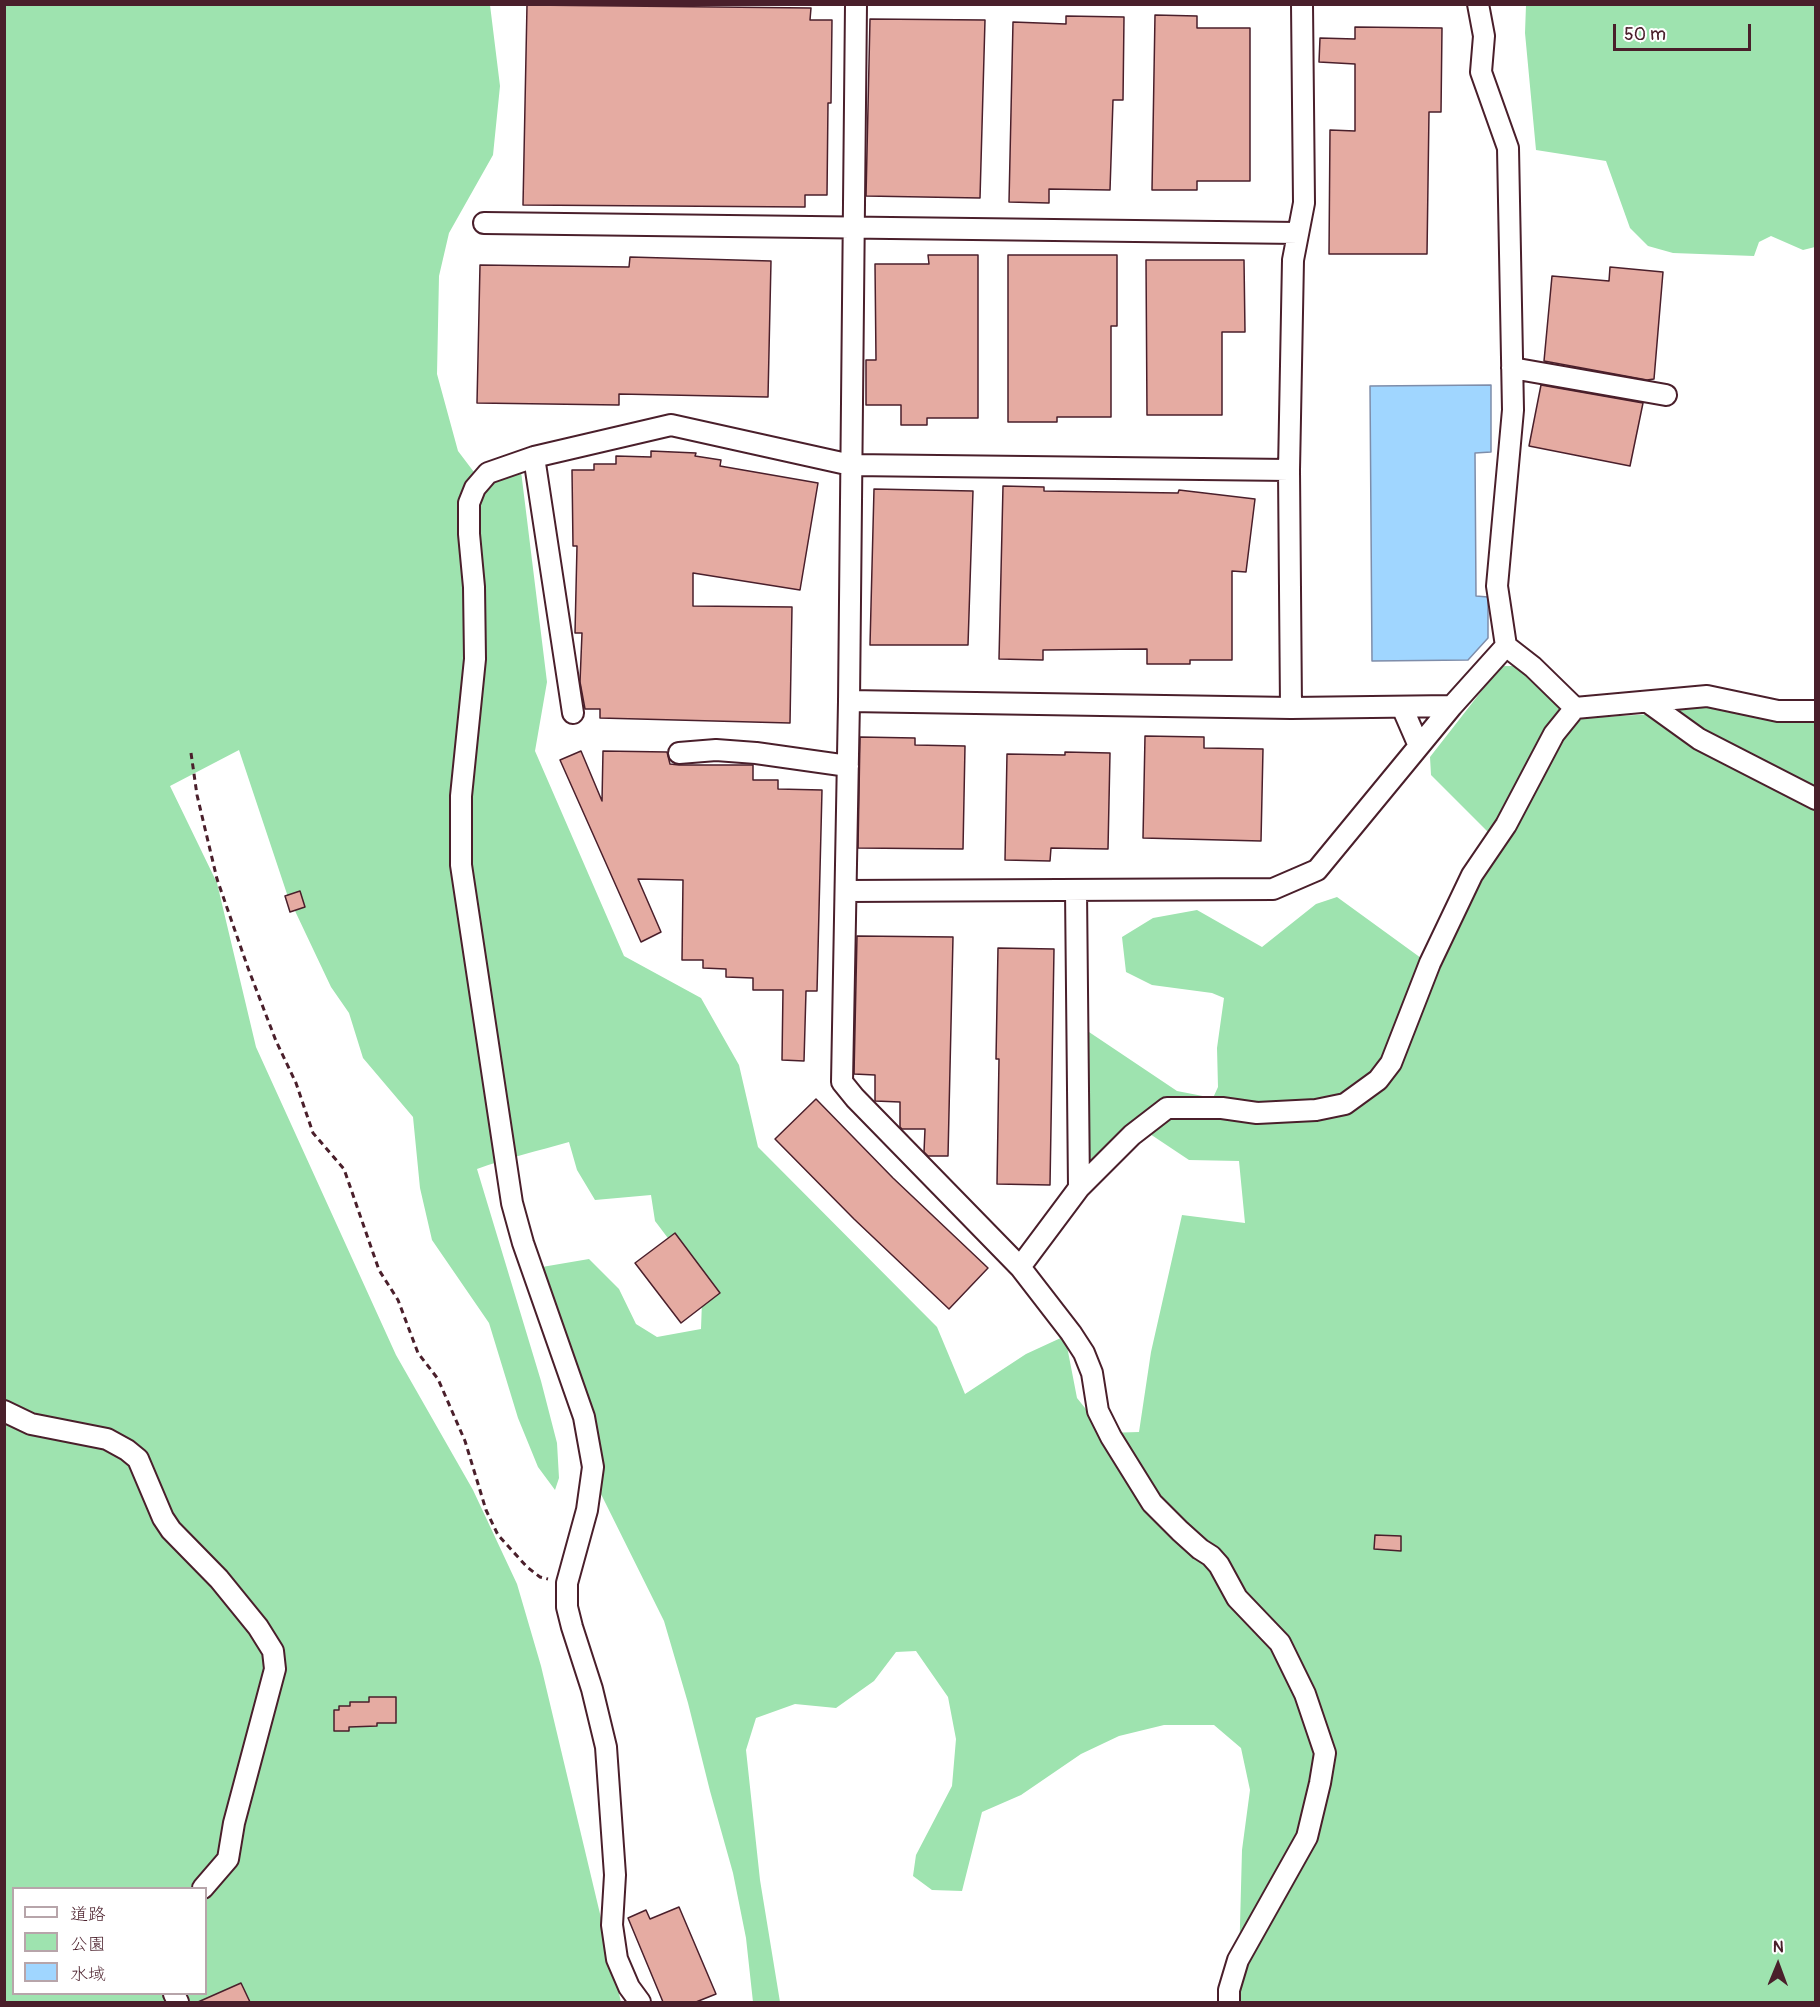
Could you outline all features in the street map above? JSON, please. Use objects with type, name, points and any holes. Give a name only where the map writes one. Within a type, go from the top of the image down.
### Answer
[{"type":"street","points":[[856,4],[849,701],[842,1082],[1020,1267],[1071,1333],[1084,1353],[1092,1372],[1098,1411],[1111,1437],[1152,1503],[1200,1550],[1219,1565],[1237,1598],[1280,1644],[1305,1694],[1324,1753],[1320,1783],[1307,1837],[1238,1960],[1229,1990],[1229,2002]]},
{"type":"street","points":[[1291,708],[1289,470],[1293,260],[1304,203],[1302,4]]},
{"type":"street","points":[[1478,4],[1484,36],[1481,72],[1508,148],[1513,410],[1497,586],[1506,646],[1533,666],[1575,708]]},
{"type":"street","points":[[484,223],[854,226],[1298,234]]},
{"type":"street","points":[[1512,368],[1666,395]]},
{"type":"street","points":[[640,2002],[629,1987],[617,1959],[612,1925],[615,1875],[606,1747],[592,1689],[567,1606],[567,1583],[587,1510],[593,1467],[584,1417],[523,1243],[512,1203],[460,865],[461,796],[475,659],[469,503],[475,488],[488,473],[534,457],[671,425],[851,465],[1289,470]]},
{"type":"street","points":[[534,457],[573,713]]},
{"type":"street","points":[[846,891],[1273,890],[1317,870],[1452,706],[1506,646]]},
{"type":"street","points":[[1020,1267],[1079,1188],[1132,1135],[1167,1108],[1222,1108],[1257,1113],[1316,1110],[1345,1104],[1378,1080],[1391,1063],[1430,963],[1472,874],[1506,825],[1554,734],[1575,708],[1707,696],[1778,711],[1815,711]]},
{"type":"street","points":[[849,701],[1291,708],[1452,706]]},
{"type":"street","points":[[1649,703],[1699,739],[1815,799]]},
{"type":"street","points":[[1402,707],[1419,746]]},
{"type":"street","points":[[679,753],[716,750],[756,753],[848,766]]},
{"type":"street","points":[[1076,890],[1079,1188]]},
{"type":"street","points":[[4,1411],[31,1424],[107,1439],[138,1459],[163,1518],[171,1530],[225,1587],[273,1651],[275,1669],[234,1823],[228,1859],[204,1887]]},
{"type":"path","points":[[191,753],[197,795],[218,879],[256,989],[276,1041],[296,1083],[313,1133],[344,1169],[379,1270],[398,1300],[418,1353],[438,1379],[465,1441],[486,1510],[498,1535],[527,1568],[540,1577],[567,1583]]},
{"type":"green space","points":[[5,5],[490,5],[500,86],[493,155],[449,233],[439,276],[437,374],[458,451],[483,484],[521,471],[547,682],[535,751],[624,956],[701,998],[739,1065],[758,1147],[937,1327],[965,1394],[1026,1354],[1065,1336],[1077,1398],[1105,1433],[1139,1432],[1151,1352],[1182,1215],[1245,1223],[1239,1161],[1189,1160],[1135,1124],[1086,1174],[1089,1032],[1177,1091],[1213,1098],[1218,1087],[1217,1048],[1224,998],[1212,993],[1152,985],[1126,972],[1122,937],[1153,918],[1197,910],[1262,947],[1316,904],[1337,897],[1432,966],[1500,844],[1431,775],[1430,757],[1501,666],[1520,666],[1563,712],[1585,718],[1654,714],[1706,704],[1815,715],[1815,2002],[1232,2002],[1239,1963],[1242,1850],[1250,1790],[1241,1748],[1214,1725],[1164,1725],[1119,1736],[1081,1754],[1021,1795],[982,1812],[962,1891],[932,1890],[913,1876],[916,1855],[952,1786],[956,1739],[948,1697],[916,1651],[896,1652],[874,1681],[836,1708],[795,1704],[756,1718],[746,1750],[760,1880],[780,2002],[753,2002],[746,1938],[733,1873],[664,1621],[596,1484],[582,1430],[526,1279],[542,1267],[589,1259],[619,1289],[636,1324],[657,1337],[701,1329],[702,1301],[689,1266],[655,1221],[651,1195],[595,1200],[577,1170],[569,1142],[477,1169],[541,1381],[557,1443],[559,1478],[555,1490],[538,1467],[518,1418],[489,1323],[432,1240],[420,1188],[413,1117],[363,1058],[349,1013],[331,987],[287,894],[239,750],[170,786],[217,883],[256,1047],[396,1355],[473,1490],[517,1584],[541,1666],[621,2002],[5,2002]]},
{"type":"green space","points":[[1526,5],[1815,5],[1815,247],[1803,250],[1771,236],[1759,242],[1754,256],[1673,253],[1648,246],[1630,228],[1606,161],[1536,150],[1525,33]]},
{"type":"water","points":[[1491,385],[1491,452],[1475,453],[1476,596],[1488,597],[1488,638],[1468,660],[1372,661],[1370,386]]},
{"type":"building","points":[[527,5],[811,8],[810,20],[832,20],[827,195],[805,195],[805,207],[523,205]]},
{"type":"building","points":[[1155,15],[1197,16],[1197,28],[1250,28],[1250,181],[1197,181],[1197,190],[1152,190]]},
{"type":"building","points":[[1066,16],[1124,17],[1123,100],[1113,100],[1110,190],[1049,189],[1049,203],[1009,202],[1013,22],[1066,24]]},
{"type":"building","points":[[870,19],[985,20],[980,198],[866,196]]},
{"type":"building","points":[[1355,27],[1442,28],[1441,112],[1429,112],[1427,254],[1329,254],[1330,130],[1355,131],[1355,64],[1319,62],[1320,38],[1355,39]]},
{"type":"building","points":[[928,255],[978,255],[978,418],[927,418],[927,425],[901,425],[901,405],[866,405],[866,360],[876,360],[875,264],[929,264]]},
{"type":"building","points":[[1008,255],[1117,255],[1117,326],[1111,326],[1111,417],[1057,417],[1057,422],[1008,422]]},
{"type":"building","points":[[630,257],[771,261],[768,397],[619,394],[619,405],[477,403],[480,265],[629,267]]},
{"type":"building","points":[[1146,260],[1244,260],[1245,332],[1222,332],[1222,415],[1147,415]]},
{"type":"building","points":[[1610,267],[1663,272],[1654,379],[1647,380],[1544,361],[1552,276],[1609,281]]},
{"type":"building","points":[[1541,385],[1643,403],[1630,466],[1529,446]]},
{"type":"building","points":[[651,451],[696,453],[695,456],[721,460],[720,466],[818,483],[800,590],[693,573],[693,606],[792,607],[790,723],[600,718],[600,709],[585,709],[580,682],[582,633],[575,633],[577,546],[573,546],[572,470],[594,470],[594,464],[616,464],[616,456],[651,457]]},
{"type":"building","points":[[1003,486],[1044,487],[1044,491],[1178,493],[1179,490],[1255,499],[1246,572],[1232,571],[1232,660],[1190,660],[1190,664],[1147,664],[1147,649],[1043,650],[1043,660],[999,659]]},
{"type":"building","points":[[874,489],[973,491],[968,645],[870,645]]},
{"type":"building","points":[[1145,736],[1204,737],[1204,748],[1263,749],[1261,841],[1143,838]]},
{"type":"building","points":[[860,737],[915,738],[915,745],[965,746],[963,849],[858,848]]},
{"type":"building","points":[[581,751],[602,801],[603,751],[667,752],[670,764],[679,765],[753,765],[753,780],[778,780],[778,789],[822,790],[817,991],[806,991],[804,1061],[782,1060],[783,990],[753,990],[753,978],[726,977],[726,969],[703,968],[703,960],[682,960],[683,880],[638,879],[661,932],[641,942],[560,760]]},
{"type":"building","points":[[1065,752],[1110,753],[1108,849],[1051,848],[1050,861],[1005,860],[1007,754],[1065,755]]},
{"type":"building","points":[[300,891],[305,907],[290,912],[285,896]]},
{"type":"building","points":[[857,936],[953,937],[948,1156],[928,1156],[924,1152],[925,1129],[902,1129],[900,1127],[900,1102],[875,1101],[875,1075],[854,1074]]},
{"type":"building","points":[[998,948],[1054,949],[1050,1185],[997,1184]]},
{"type":"building","points":[[816,1099],[893,1178],[988,1268],[949,1309],[854,1219],[775,1139]]},
{"type":"building","points":[[675,1233],[720,1293],[681,1323],[635,1263]]},
{"type":"building","points":[[1375,1535],[1401,1536],[1401,1551],[1374,1549]]},
{"type":"building","points":[[369,1697],[396,1697],[396,1723],[377,1723],[377,1726],[349,1727],[349,1731],[334,1731],[334,1710],[339,1710],[339,1706],[350,1706],[350,1702],[369,1702]]},
{"type":"building","points":[[679,1907],[716,1994],[696,2002],[663,2002],[628,1918],[646,1910],[650,1919]]},
{"type":"building","points":[[241,1983],[250,2002],[198,2002]]}]
